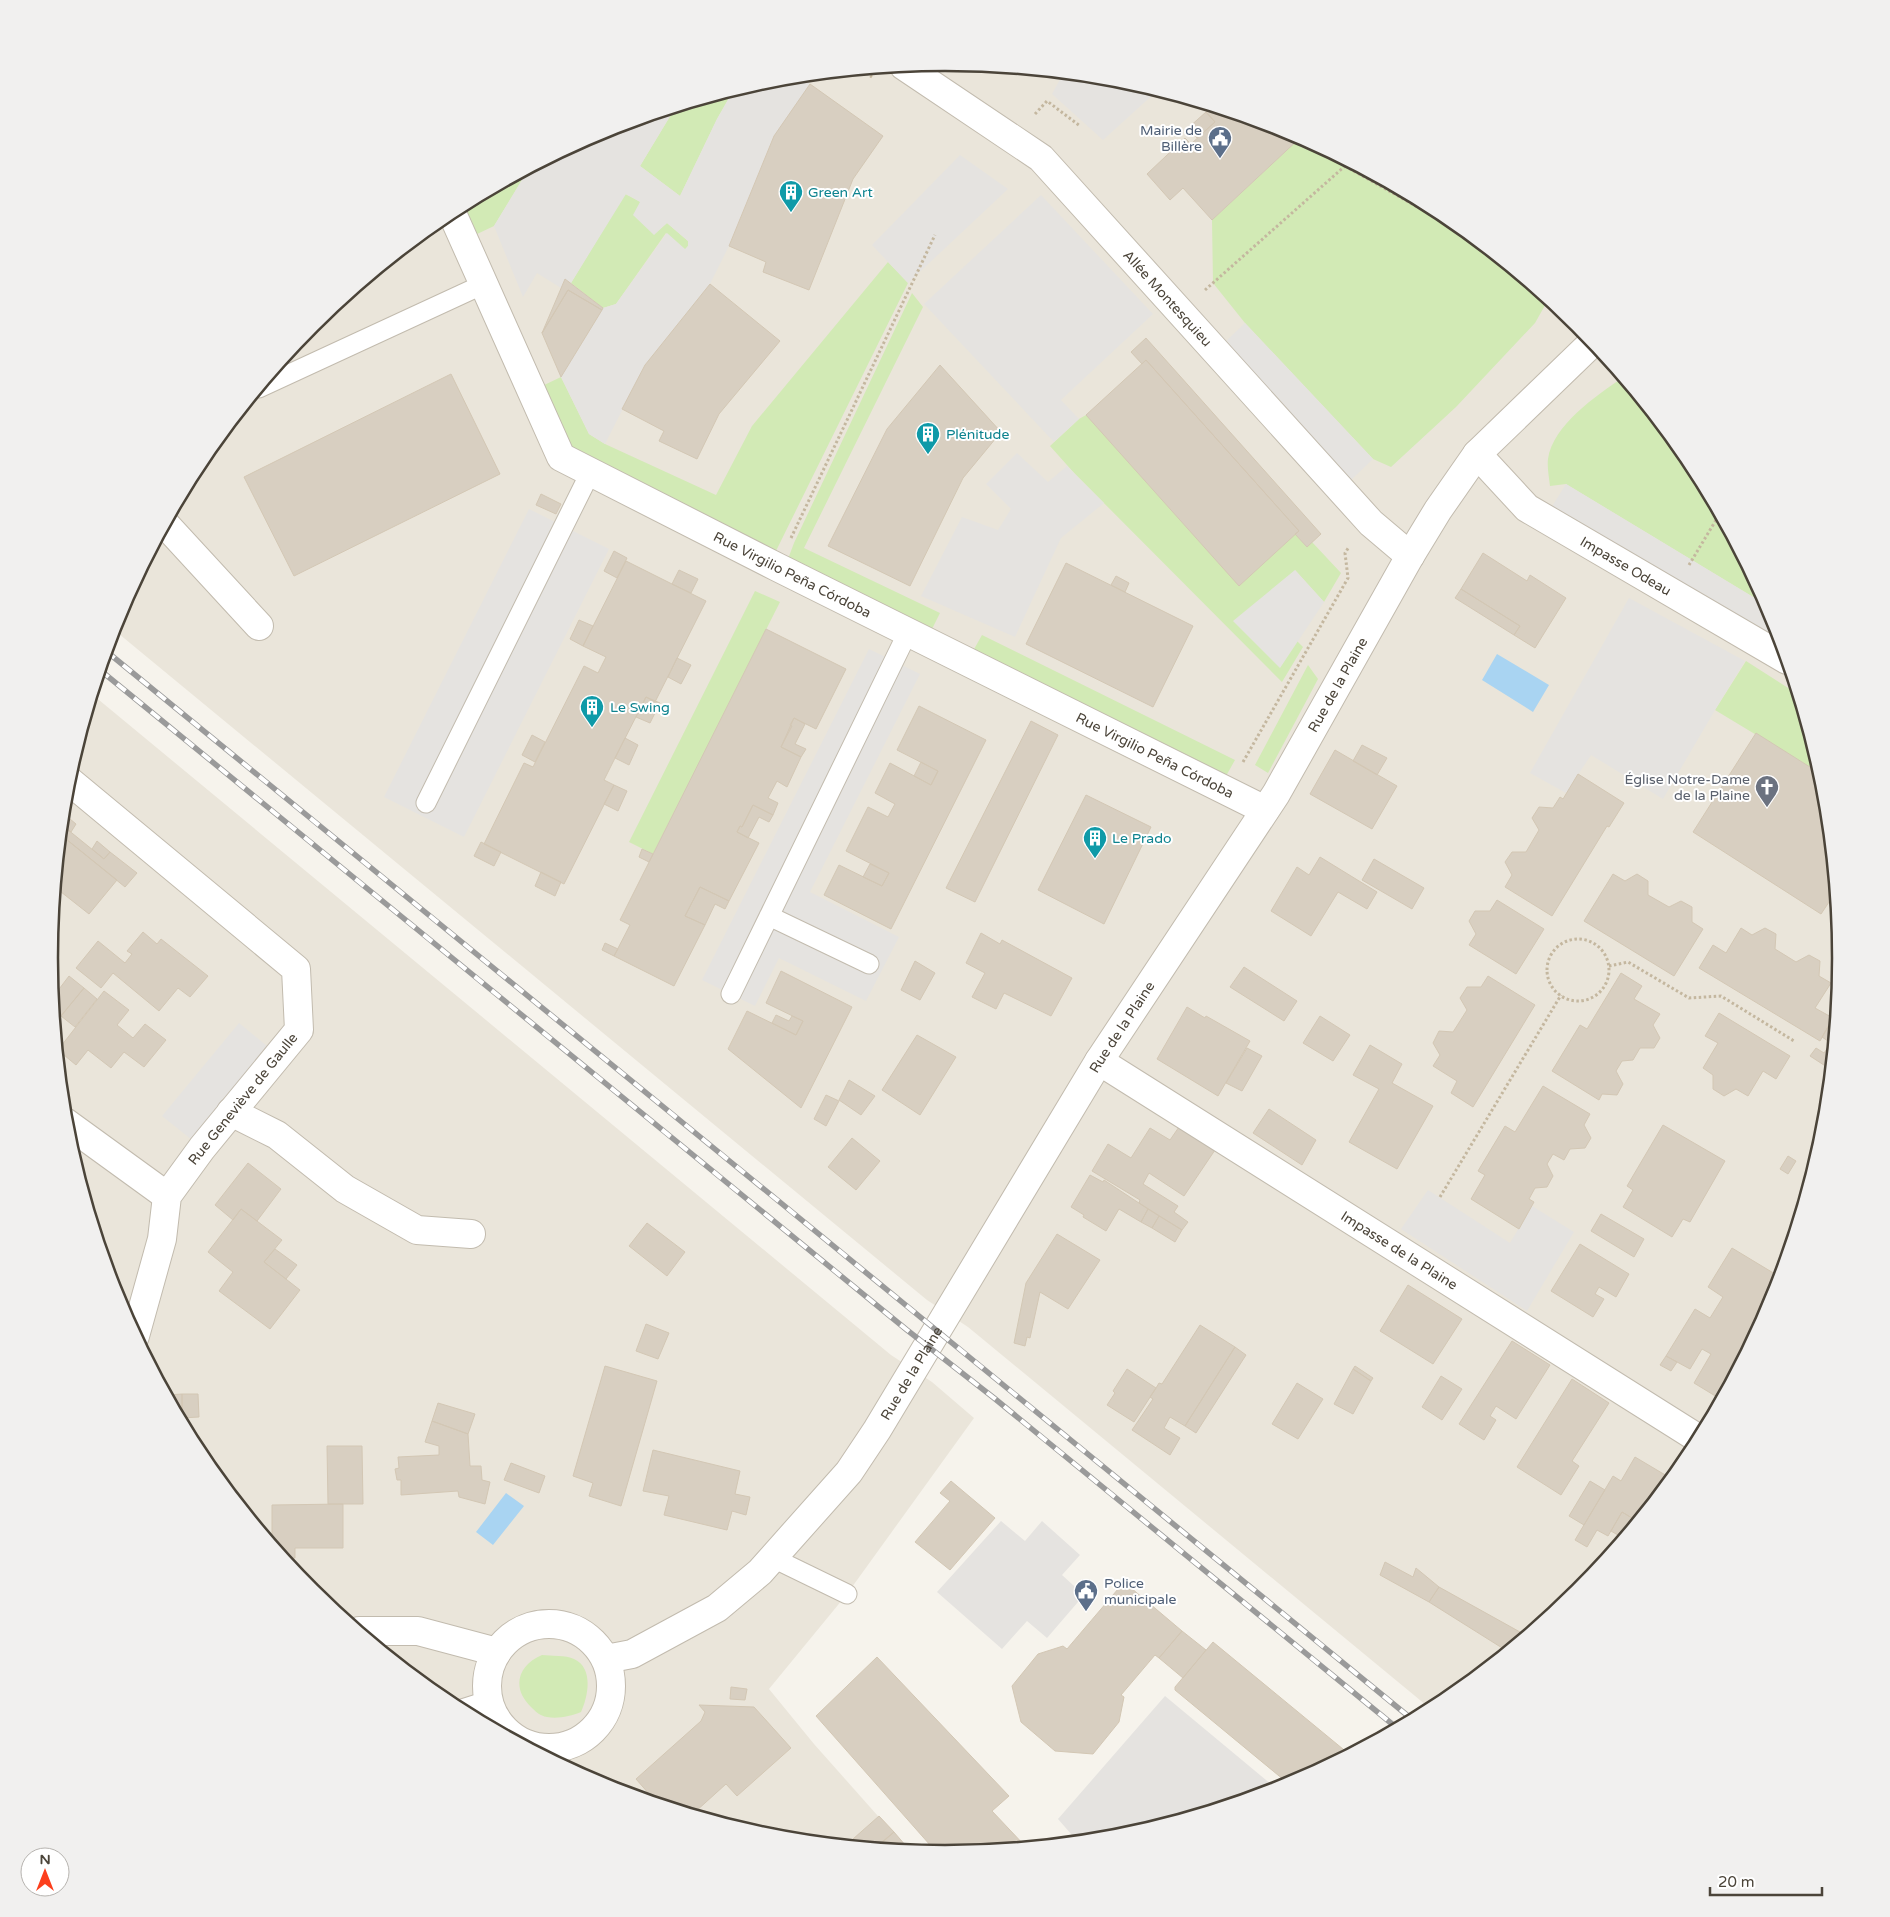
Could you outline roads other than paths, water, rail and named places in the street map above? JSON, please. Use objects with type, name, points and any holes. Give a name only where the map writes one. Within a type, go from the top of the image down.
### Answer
[{"type":"street","name":"Allée Montesquieu","points":[[913,72],[1042,158],[1371,522],[1410,556]]},
{"type":"street","name":"Rue Virgilio Peña Córdoba","points":[[455,219],[562,457],[1266,810]]},
{"type":"street","name":"Rue de la Plaine","points":[[606,1659],[632,1654],[717,1608],[760,1572],[849,1472],[877,1430],[1099,1061],[1281,786],[1410,556],[1438,510],[1477,454],[1587,346]]},
{"type":"street","name":"Impasse Odeau","points":[[1477,454],[1526,508],[1778,655]]},
{"type":"street","points":[[169,528],[259,626]]},
{"type":"street","name":"Rue Geneviève de Gaulle","points":[[75,786],[296,969],[299,1030],[202,1148],[166,1196]]},
{"type":"street","name":"Impasse de la Plaine","points":[[1099,1061],[1693,1436]]},
{"type":"street","points":[[231,1112],[277,1135],[345,1189],[418,1230],[471,1234]]},
{"type":"street","points":[[74,1129],[166,1196],[162,1239],[138,1326]]},
{"type":"street","points":[[505,1729],[498,1722],[477,1709],[486,1687],[489,1669],[497,1652],[509,1638],[525,1628],[544,1624],[562,1625],[580,1632],[595,1644],[606,1659],[611,1679],[610,1699],[603,1719],[589,1734],[555,1755]]},
{"type":"street","points":[[366,1631],[418,1631],[497,1652]]},
{"type":"lane","points":[[270,383],[484,284]]},
{"type":"lane","points":[[426,803],[591,471]]},
{"type":"lane","points":[[731,994],[908,632]]},
{"type":"lane","points":[[770,916],[869,964]]},
{"type":"lane","points":[[773,1558],[847,1594]]},
{"type":"water","points":[[1497,654],[1549,685],[1533,712],[1482,680]]},
{"type":"water","points":[[506,1493],[524,1506],[493,1545],[476,1532]]},
{"type":"railway","points":[[111,655],[1407,1715]]},
{"type":"railway","points":[[105,674],[1393,1725]]},
{"type":"place","name":"Mairie de Billère","points":[[1220,159]]},
{"type":"place","name":"Green Art","points":[[791,213]]},
{"type":"place","name":"Plénitude","points":[[928,455]]},
{"type":"place","name":"Le Swing","points":[[592,728]]},
{"type":"place","name":"Église Notre-Dame de la Plaine","points":[[1767,808]]},
{"type":"place","name":"Le Prado","points":[[1095,859]]},
{"type":"place","name":"Police municipale","points":[[1086,1612]]}]
